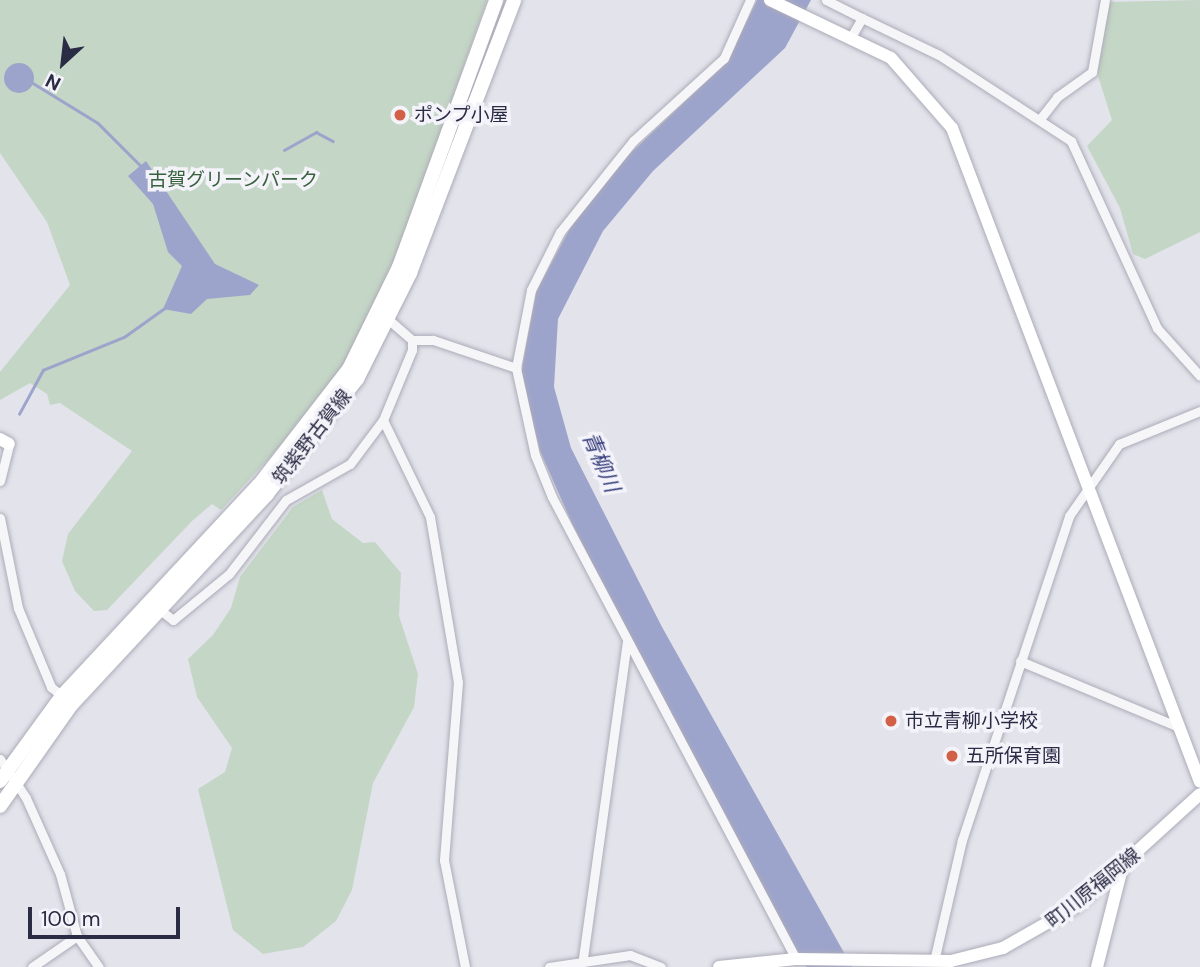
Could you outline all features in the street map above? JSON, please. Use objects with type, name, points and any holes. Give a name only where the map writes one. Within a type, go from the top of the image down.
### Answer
[{"type":"main road","name":"筑紫野古賀線","points":[[0,781],[62,696],[258,485],[349,369],[399,267],[496,0]]},
{"type":"main road","name":"筑紫野古賀線","points":[[0,806],[8,768],[71,705],[312,443],[389,320],[514,0]]},
{"type":"street","points":[[750,0],[716,68],[633,141],[560,232],[531,290],[516,368],[539,466],[627,642],[799,959]]},
{"type":"street","points":[[770,0],[801,12],[891,58],[952,128],[1176,726],[1200,782]]},
{"type":"street","points":[[826,0],[939,55],[1040,119],[1079,151],[1097,207],[1157,328],[1200,376]]},
{"type":"street","points":[[1040,119],[1074,81],[1092,72],[1105,0]]},
{"type":"street","points":[[851,37],[862,18]]},
{"type":"street","points":[[389,320],[412,340],[433,340],[516,368]]},
{"type":"street","points":[[159,609],[173,620],[229,574],[286,500],[350,464],[383,420],[412,340]]},
{"type":"street","points":[[934,961],[962,840],[1069,516],[1086,486],[1119,444],[1200,411]]},
{"type":"street","points":[[383,420],[430,517],[458,682],[444,860],[465,967]]},
{"type":"street","points":[[0,481],[5,441]]},
{"type":"street","points":[[0,517],[18,608],[51,687],[62,696]]},
{"type":"street","points":[[583,958],[627,642]]},
{"type":"street","points":[[1020,661],[1176,726]]},
{"type":"street","points":[[8,768],[60,874],[77,936],[99,967]]},
{"type":"street","name":"町川原福岡線","points":[[719,967],[799,959],[934,961],[976,956],[1028,938],[1122,867],[1200,794]]},
{"type":"street","points":[[1097,967],[1122,867]]},
{"type":"street","points":[[32,967],[77,936]]},
{"type":"street","points":[[549,967],[583,958],[644,955],[662,967]]},
{"type":"green space","name":"古賀グリーンパーク","points":[[0,0],[487,0],[389,279],[326,397],[221,510],[212,504],[193,520],[107,610],[94,611],[75,591],[62,561],[68,534],[132,451],[60,403],[50,405],[47,394],[30,383],[0,400],[0,372],[70,285],[47,222],[0,153]]},
{"type":"green space","points":[[1200,0],[1200,232],[1145,259],[1133,254],[1120,208],[1087,146],[1112,120],[1098,76],[1106,2]]},
{"type":"green space","points":[[322,490],[332,519],[363,543],[375,542],[401,573],[399,616],[418,674],[414,707],[373,783],[352,890],[336,921],[303,947],[263,954],[233,930],[198,789],[225,772],[232,748],[197,697],[188,659],[213,635],[231,608],[240,577],[293,507]]},
{"type":"water","points":[[757,0],[811,0],[785,48],[653,171],[603,231],[558,319],[554,387],[571,448],[662,627],[852,967],[806,967],[794,947],[589,562],[540,451],[521,374],[536,292],[576,217],[620,163],[727,62]]},
{"type":"water","points":[[19,63],[30,67],[34,78],[30,89],[19,93],[8,89],[4,78],[8,67]]},
{"type":"water","points":[[146,161],[215,264],[259,285],[250,295],[207,299],[191,314],[163,309],[182,266],[168,252],[153,204],[128,176]]},
{"type":"waterway","points":[[33,83],[98,123],[143,168]]},
{"type":"waterway","points":[[284,150],[316,132],[333,141]]},
{"type":"waterway","points":[[19,414],[43,370],[124,337],[166,307]]},
{"type":"place","name":"ポンプ小屋","points":[[400,115]]},
{"type":"place","name":"市立青柳小学校","points":[[891,721]]},
{"type":"place","name":"五所保育園","points":[[952,756]]},
{"type":"water label","name":"青柳川","points":[[601,462]]}]
